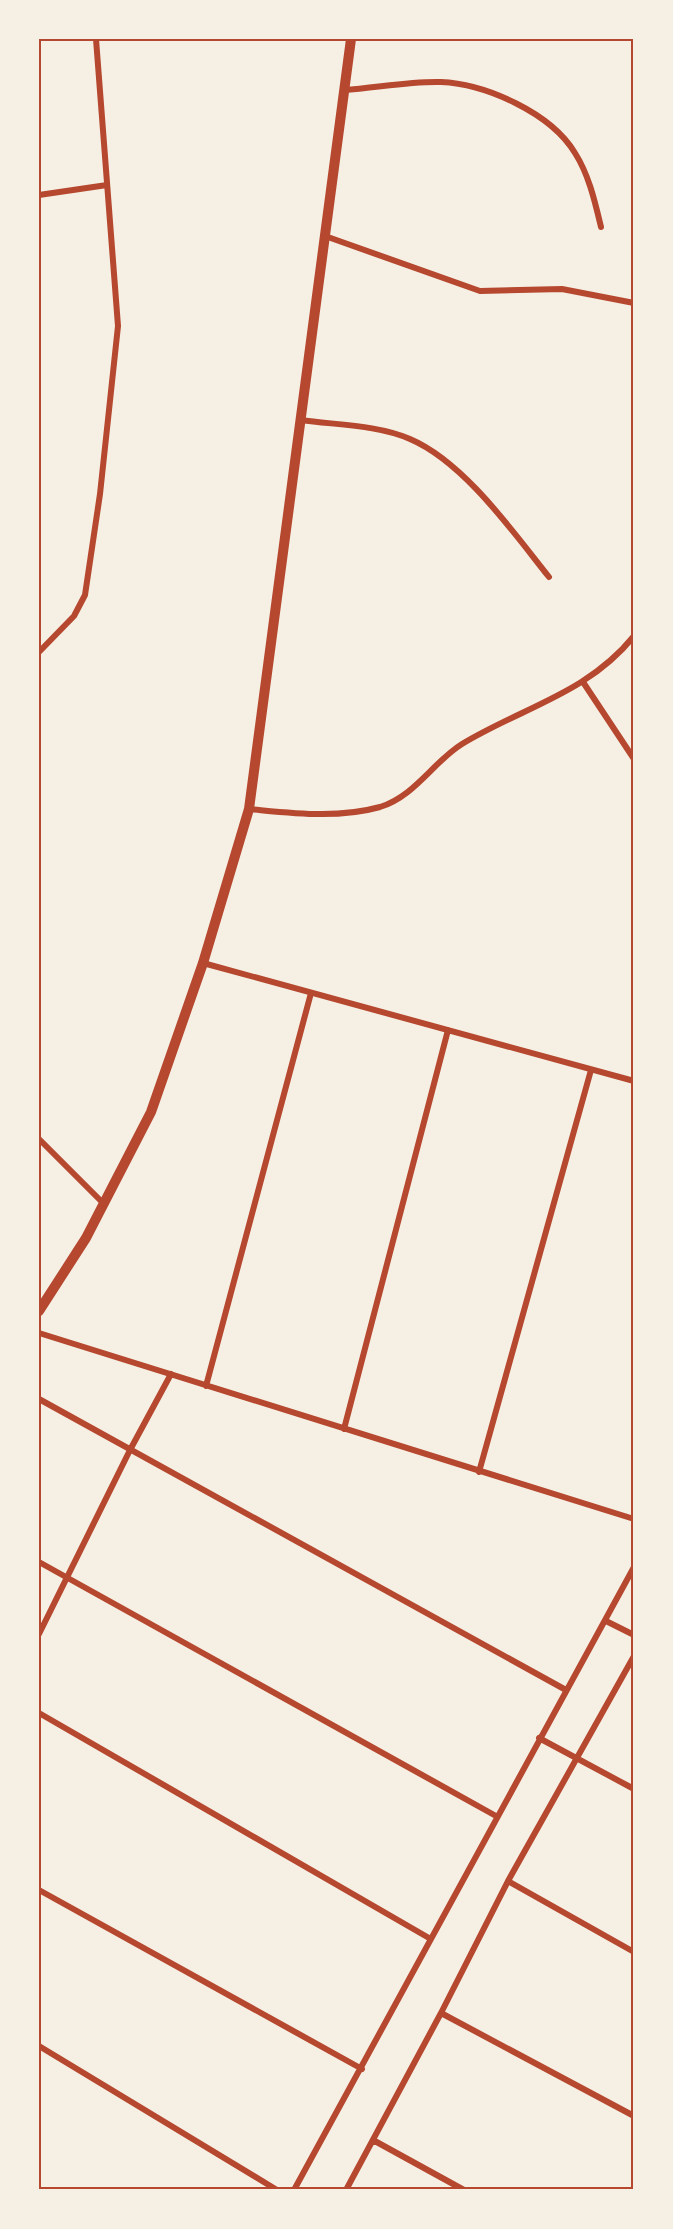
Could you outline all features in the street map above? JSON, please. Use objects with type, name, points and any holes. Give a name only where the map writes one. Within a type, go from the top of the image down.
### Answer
[{"type":"street","points":[[39,652],[74,616],[85,595],[100,494],[118,326],[96,39]]},
{"type":"street","points":[[39,1311],[86,1238],[151,1112],[203,963],[249,809],[351,39]]},
{"type":"street","points":[[344,90],[440,82],[475,86],[509,100],[548,124],[574,152],[592,192],[601,227]]},
{"type":"street","points":[[39,195],[107,185]]},
{"type":"street","points":[[324,236],[480,291],[562,289],[634,303]]},
{"type":"street","points":[[301,420],[408,438],[430,449],[450,464],[495,512],[549,577]]},
{"type":"street","points":[[249,809],[322,815],[380,807],[416,785],[460,745],[584,682],[621,652],[634,636]]},
{"type":"street","points":[[584,682],[634,759]]},
{"type":"street","points":[[203,963],[634,1081]]},
{"type":"street","points":[[206,1386],[311,993]]},
{"type":"street","points":[[344,1429],[448,1030]]},
{"type":"street","points":[[479,1472],[591,1070]]},
{"type":"street","points":[[39,1139],[103,1203]]},
{"type":"street","points":[[39,1333],[634,1519]]},
{"type":"street","points":[[39,1634],[130,1450],[171,1374]]},
{"type":"street","points":[[39,1400],[566,1690]]},
{"type":"street","points":[[39,1562],[496,1816]]},
{"type":"street","points":[[294,2190],[362,2069],[429,1938],[634,1567]]},
{"type":"street","points":[[606,1621],[634,1635]]},
{"type":"street","points":[[346,2190],[441,2013],[508,1881],[634,1656]]},
{"type":"street","points":[[39,1713],[429,1938]]},
{"type":"street","points":[[539,1738],[634,1790]]},
{"type":"street","points":[[508,1881],[634,1952]]},
{"type":"street","points":[[39,1890],[362,2069]]},
{"type":"street","points":[[441,2013],[634,2116]]},
{"type":"street","points":[[39,2046],[277,2190]]},
{"type":"street","points":[[373,2140],[464,2190]]}]
